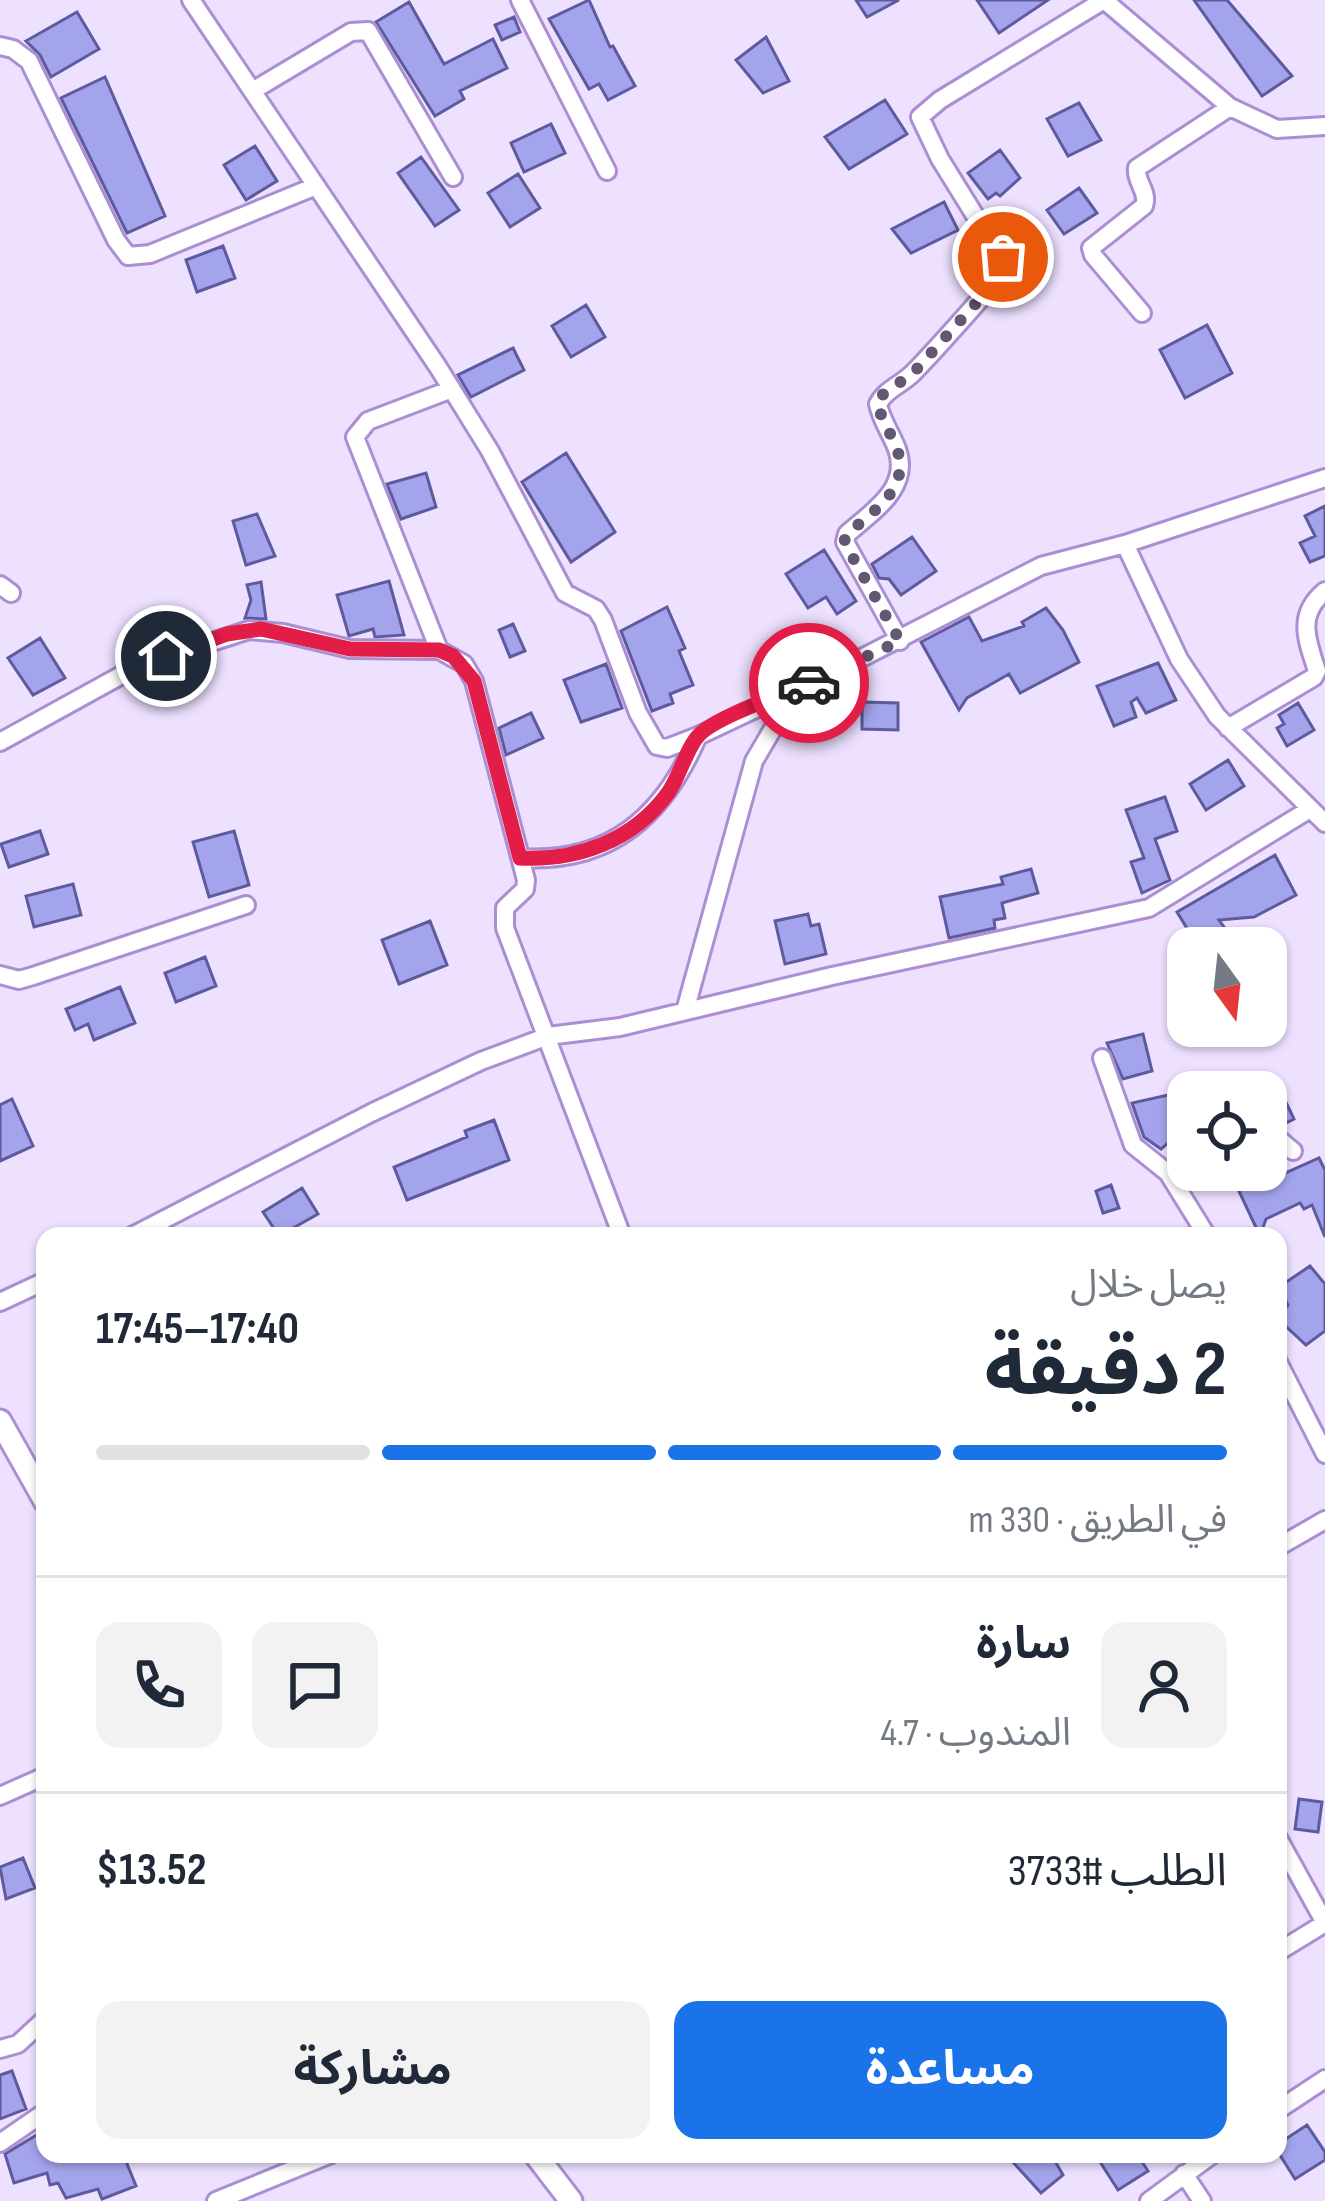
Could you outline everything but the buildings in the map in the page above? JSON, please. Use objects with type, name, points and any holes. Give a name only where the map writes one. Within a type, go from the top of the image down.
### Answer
[{"type":"main road","points":[[0,1421],[36,1480]]},
{"type":"main road","points":[[542,2163],[571,2201]]},
{"type":"street","points":[[191,0],[452,389],[565,592],[596,609],[603,620],[654,744],[667,748],[698,736],[900,641],[1041,566],[1125,544],[1325,478]]},
{"type":"street","points":[[520,0],[607,171]]},
{"type":"street","points":[[900,641],[844,542],[895,489],[900,472],[900,458],[878,404],[881,396],[904,382],[940,345],[1004,272],[1005,264],[940,159],[920,117],[940,100],[1104,0],[1230,107],[1277,130],[1325,126]]},
{"type":"street","points":[[254,90],[351,32],[368,31],[453,177]]},
{"type":"street","points":[[0,46],[29,61],[128,256],[150,254],[316,186]]},
{"type":"street","points":[[1142,313],[1091,248],[1144,206],[1137,168],[1230,107]]},
{"type":"street","points":[[439,650],[355,437],[368,421],[452,389]]},
{"type":"street","points":[[1125,544],[1179,659],[1228,728],[1325,823]]},
{"type":"street","points":[[1228,728],[1316,674],[1305,618],[1312,602],[1325,592]]},
{"type":"street","points":[[0,742],[138,666],[227,634],[261,629],[350,649],[439,650],[464,664],[474,681],[525,889],[505,908],[503,919],[619,1227]]},
{"type":"street","points":[[685,1012],[754,761],[796,689]]},
{"type":"street","points":[[520,858],[559,857],[618,839],[667,795],[698,736]]},
{"type":"street","points":[[149,1227],[371,1113],[481,1061],[548,1036],[592,1033],[878,965],[1148,908],[1310,808]]},
{"type":"street","points":[[0,975],[19,980],[246,905]]},
{"type":"street","points":[[1102,1058],[1132,1145],[1167,1172]]},
{"type":"street","points":[[1287,1146],[1293,1151]]},
{"type":"street","points":[[1181,1191],[1202,1227]]},
{"type":"street","points":[[0,1302],[36,1285]]},
{"type":"street","points":[[1287,1379],[1325,1454]]},
{"type":"street","points":[[1287,1542],[1325,1520]]},
{"type":"street","points":[[0,1796],[36,1780]]},
{"type":"street","points":[[1287,1854],[1325,1923],[1287,1946]]},
{"type":"street","points":[[0,2049],[22,2041],[36,2028]]},
{"type":"street","points":[[1287,2105],[1322,2087]]},
{"type":"street","points":[[0,2143],[36,2118]]},
{"type":"street","points":[[216,2201],[309,2163]]},
{"type":"street","points":[[1149,2201],[1200,2163]]},
{"type":"street","points":[[1184,2174],[1202,2201]]},
{"type":"way so far","points":[[809,683],[900,641],[844,542],[890,496],[900,472],[900,458],[878,404],[881,396],[914,372],[1004,272],[1003,257]]},
{"type":"route","points":[[166,656],[227,634],[261,629],[350,649],[439,650],[453,656],[474,681],[483,708],[520,858],[540,859],[581,853],[618,839],[667,795],[698,736],[809,683]]}]
